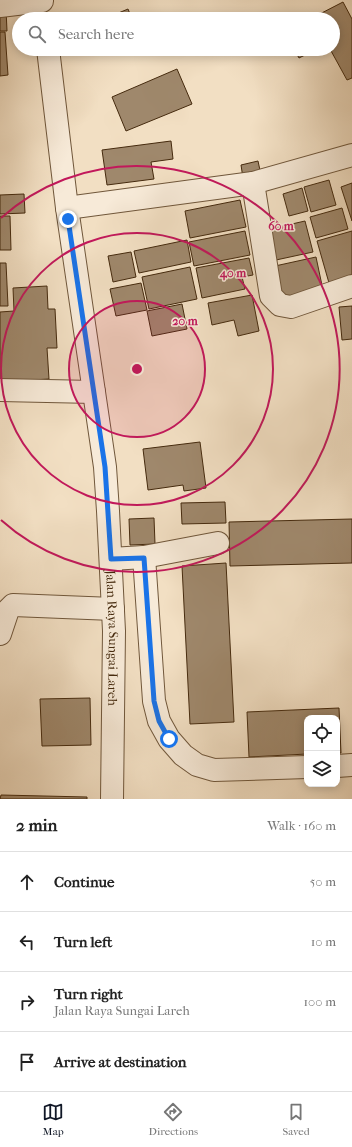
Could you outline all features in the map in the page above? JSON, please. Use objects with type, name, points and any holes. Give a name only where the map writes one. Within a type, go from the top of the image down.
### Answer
[{"type":"street","points":[[0,6],[43,7]]},
{"type":"street","name":"Jalan Raya Sungai Lareh","points":[[49,56],[67,208],[105,467],[114,632],[112,799]]},
{"type":"street","points":[[67,208],[253,183],[352,156]]},
{"type":"street","points":[[253,183],[271,296],[280,305],[291,307],[352,286]]},
{"type":"street","points":[[0,390],[94,392]]},
{"type":"street","points":[[111,559],[144,558],[218,543]]},
{"type":"street","points":[[144,558],[154,701],[159,721],[169,739],[183,755],[197,765],[214,770],[304,767]]},
{"type":"street","points":[[0,634],[8,610],[13,605],[113,609]]},
{"type":"street","points":[[340,766],[352,765]]},
{"type":"building","points":[[343,2],[352,19],[352,78],[347,80],[334,56],[340,56],[340,12],[324,12]]},
{"type":"building","points":[[0,9],[6,9],[7,31],[0,31]]},
{"type":"building","points":[[128,9],[129,12],[121,12]]},
{"type":"building","points":[[0,32],[5,32],[8,75],[0,76]]},
{"type":"building","points":[[177,69],[192,104],[126,131],[112,97]]},
{"type":"building","points":[[171,141],[173,159],[151,162],[154,179],[107,185],[102,150]]},
{"type":"building","points":[[258,161],[261,175],[243,178],[241,165]]},
{"type":"building","points":[[329,180],[336,205],[311,212],[304,187]]},
{"type":"building","points":[[352,183],[352,221],[341,187]]},
{"type":"building","points":[[302,188],[308,211],[289,216],[283,194]]},
{"type":"building","points":[[24,194],[25,213],[0,214],[0,195]]},
{"type":"building","points":[[240,200],[246,227],[190,238],[185,211]]},
{"type":"building","points":[[342,208],[348,229],[316,238],[310,217]]},
{"type":"building","points":[[0,216],[10,216],[11,250],[0,250]]},
{"type":"building","points":[[305,221],[313,252],[276,260],[270,229]]},
{"type":"building","points":[[245,231],[250,255],[194,266],[189,242]]},
{"type":"building","points":[[352,231],[352,276],[329,283],[317,241]]},
{"type":"building","points":[[187,240],[191,262],[139,273],[134,251]]},
{"type":"building","points":[[131,252],[136,277],[113,282],[108,256]]},
{"type":"building","points":[[316,257],[323,290],[282,299],[275,266]]},
{"type":"building","points":[[249,258],[253,275],[242,277],[245,289],[202,298],[196,268]]},
{"type":"building","points":[[0,263],[6,263],[8,306],[0,306]]},
{"type":"building","points":[[190,267],[197,299],[149,309],[142,277]]},
{"type":"building","points":[[141,283],[147,310],[116,316],[110,289]]},
{"type":"building","points":[[47,286],[48,309],[55,309],[57,348],[47,348],[49,379],[0,382],[0,312],[14,311],[13,288]]},
{"type":"building","points":[[252,295],[259,331],[238,336],[234,320],[212,325],[208,303]]},
{"type":"building","points":[[182,304],[187,329],[152,336],[147,311]]},
{"type":"building","points":[[352,306],[352,339],[342,340],[339,307]]},
{"type":"building","points":[[200,442],[206,488],[184,491],[183,485],[148,490],[143,449]]},
{"type":"building","points":[[225,502],[226,523],[182,524],[181,503]]},
{"type":"building","points":[[154,518],[155,544],[130,545],[129,519]]},
{"type":"building","points":[[352,519],[352,563],[230,566],[229,522]]},
{"type":"building","points":[[226,563],[234,722],[190,724],[182,566]]},
{"type":"building","points":[[90,698],[91,745],[42,746],[40,699]]},
{"type":"building","points":[[339,708],[339,715],[304,715],[304,754],[249,757],[247,712]]},
{"type":"building","points":[[340,730],[341,753],[340,753]]},
{"type":"building","points":[[1,795],[87,797],[87,799],[0,799]]},
{"type":"route","points":[[68,219],[105,467],[111,559],[144,558],[154,701],[159,721],[169,739]]}]
